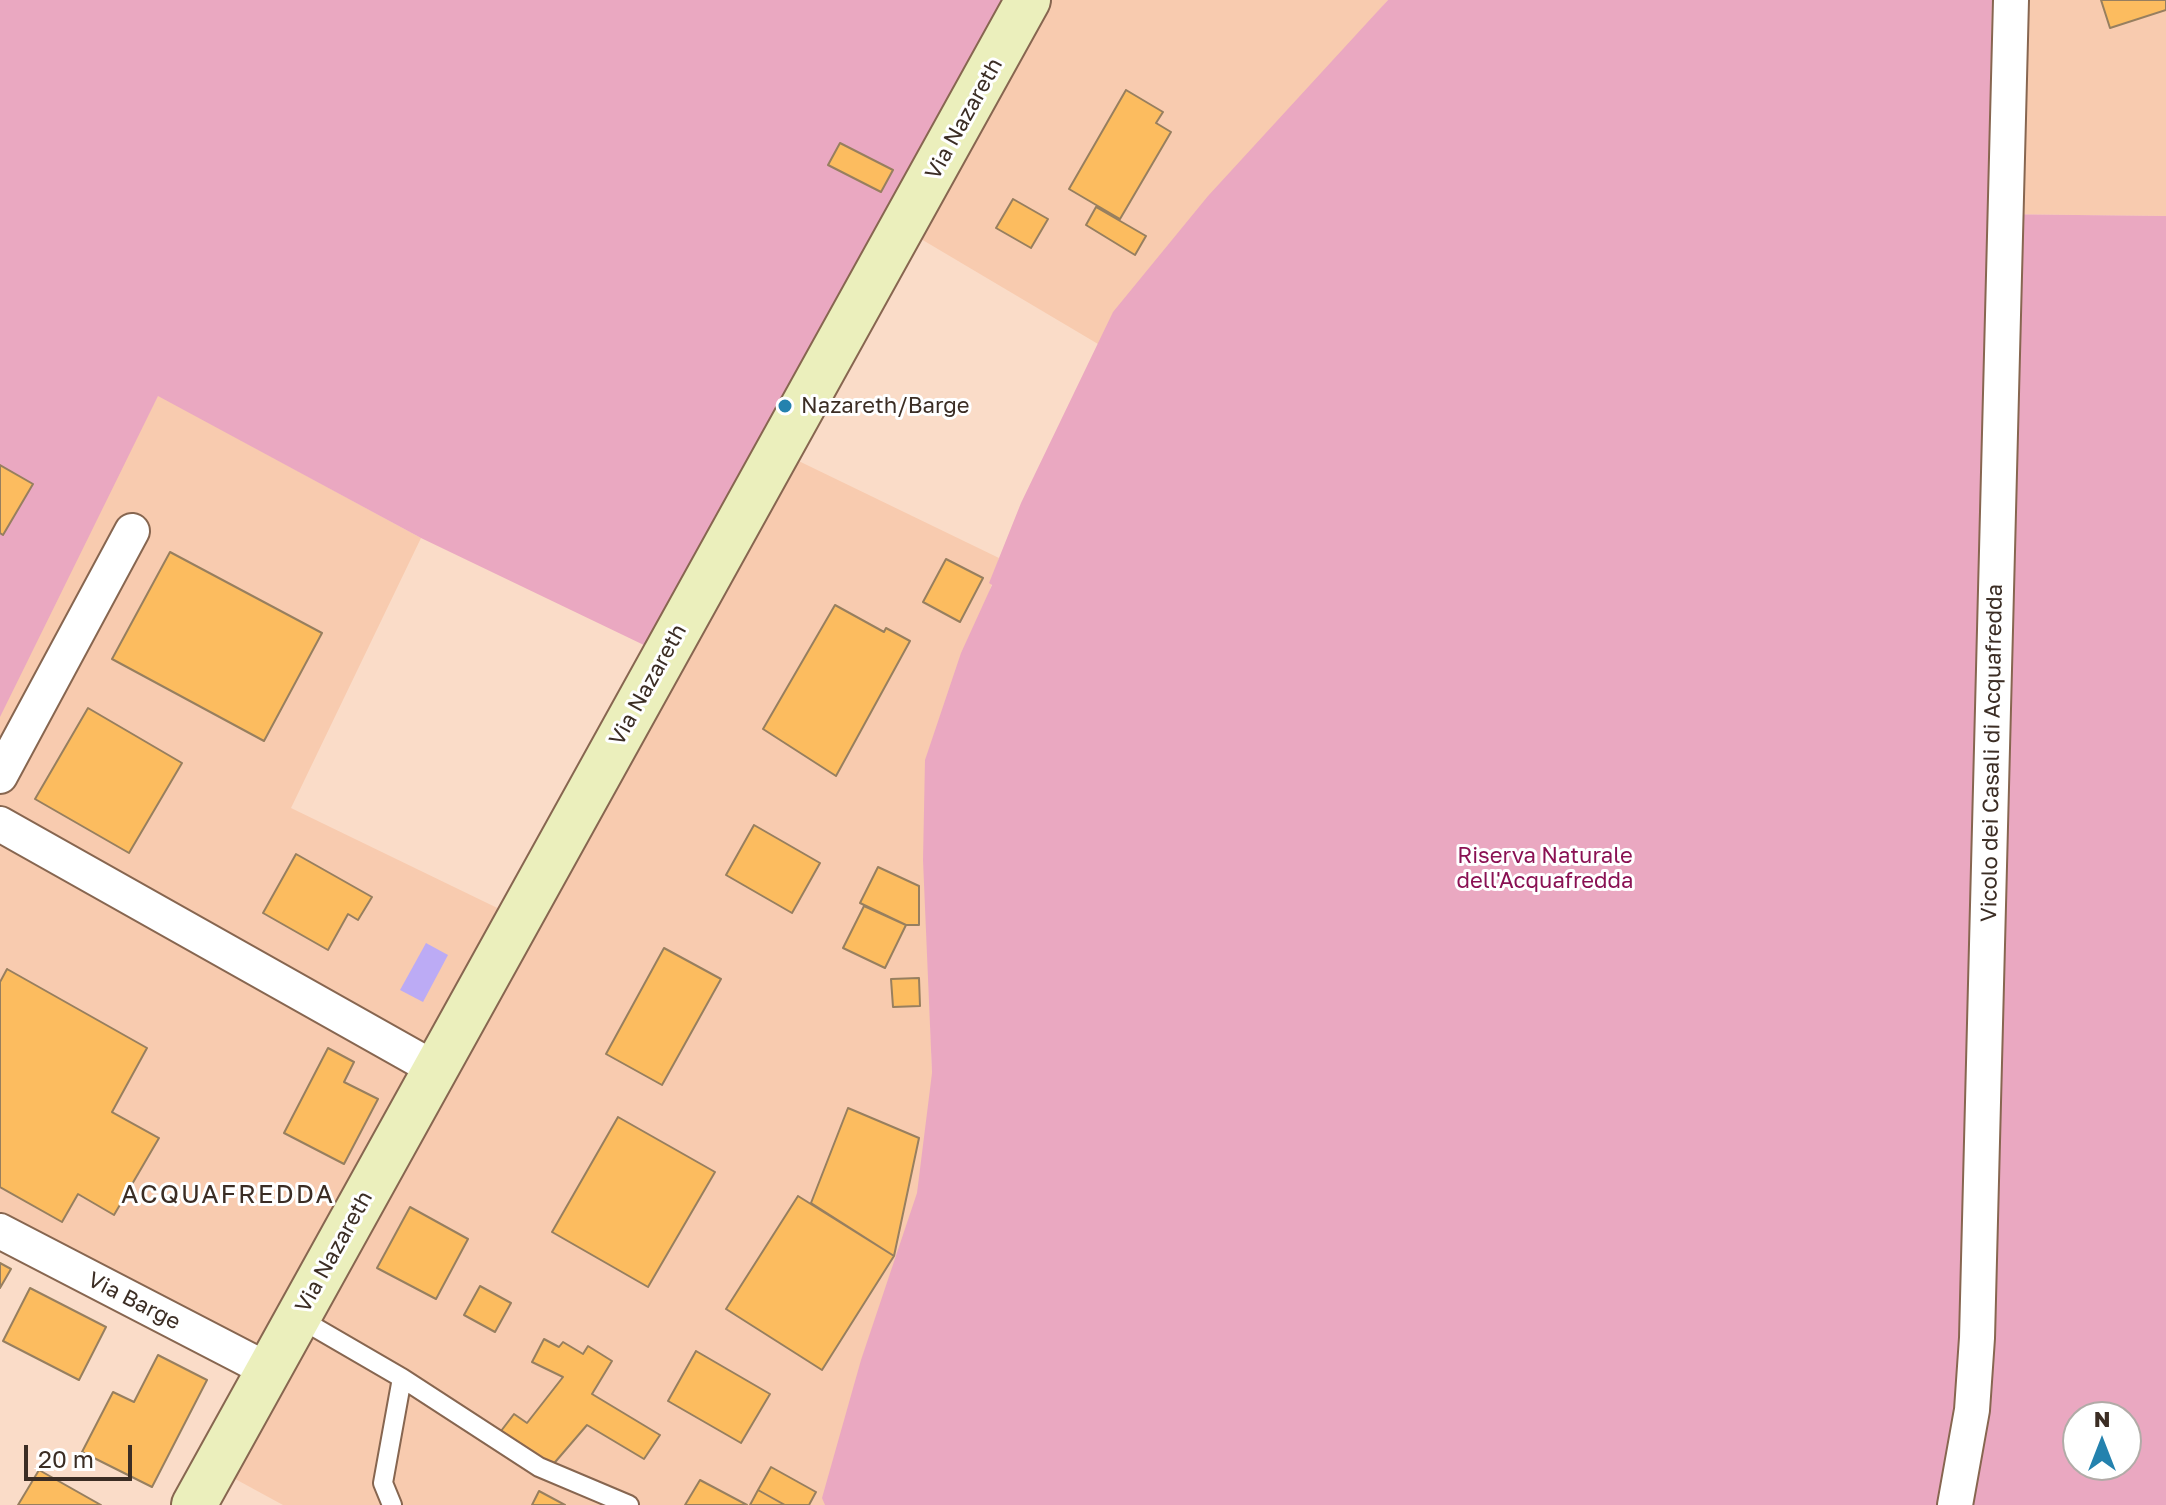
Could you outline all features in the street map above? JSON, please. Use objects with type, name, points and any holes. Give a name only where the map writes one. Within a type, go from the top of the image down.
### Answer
[{"type":"street","name":"Via Nazareth","points":[[194,1505],[1028,0]]},
{"type":"street","name":"Vicolo dei Casali di Acquafredda","points":[[1955,1505],[1972,1410],[1977,1338],[2011,0]]},
{"type":"street","points":[[0,776],[132,531]]},
{"type":"street","points":[[0,824],[437,1070]]},
{"type":"street","name":"Via Barge","points":[[0,1231],[268,1370]]},
{"type":"lane","points":[[297,1317],[402,1378],[539,1467],[629,1505]]},
{"type":"lane","points":[[392,1505],[383,1483],[402,1378]]},
{"type":"shaded area","points":[[1028,0],[1388,0],[1098,344],[894,223]]},
{"type":"shaded area","points":[[2003,0],[2166,0],[2166,216],[1988,214]]},
{"type":"shaded area","points":[[158,395],[421,538],[291,808],[518,918],[778,451],[999,558],[924,822],[932,1073],[961,1172],[828,1505],[283,1505],[215,1468],[268,1370],[0,1231],[0,707]]},
{"type":"shaded area","points":[[426,943],[448,955],[423,1002],[400,990]]},
{"type":"green space","points":[[0,0],[1016,0],[648,647],[421,538],[158,396],[0,717]]},
{"type":"green space","name":"Riserva Naturale dell'Acquafredda","points":[[1388,0],[1992,0],[1988,214],[2166,216],[2166,1505],[825,1505],[822,1498],[861,1360],[917,1193],[932,1073],[923,860],[925,760],[961,653],[992,585],[989,583],[1021,503],[1113,312],[1208,196]]},
{"type":"building","points":[[2101,0],[2166,0],[2166,10],[2110,28]]},
{"type":"building","points":[[1126,90],[1163,112],[1156,123],[1171,132],[1120,219],[1069,189]]},
{"type":"building","points":[[840,143],[893,170],[881,192],[828,165]]},
{"type":"building","points":[[1013,199],[1048,219],[1031,248],[996,228]]},
{"type":"building","points":[[1096,207],[1146,236],[1135,255],[1086,225]]},
{"type":"building","points":[[0,465],[33,484],[3,535],[0,533]]},
{"type":"building","points":[[170,552],[322,633],[264,741],[112,659]]},
{"type":"building","points":[[946,559],[983,578],[960,622],[923,602]]},
{"type":"building","points":[[835,605],[884,632],[886,628],[910,641],[836,776],[763,729]]},
{"type":"building","points":[[88,708],[182,763],[129,853],[35,799]]},
{"type":"building","points":[[754,825],[820,863],[792,913],[726,875]]},
{"type":"building","points":[[296,854],[372,897],[358,920],[348,914],[328,950],[263,913]]},
{"type":"building","points":[[878,867],[919,886],[919,925],[906,925],[860,903]]},
{"type":"building","points":[[864,906],[906,925],[885,968],[843,948]]},
{"type":"building","points":[[664,948],[721,979],[662,1085],[606,1054]]},
{"type":"building","points":[[7,969],[147,1048],[112,1112],[159,1138],[114,1215],[78,1194],[62,1222],[0,1187],[0,982]]},
{"type":"building","points":[[919,978],[920,1006],[893,1007],[891,979]]},
{"type":"building","points":[[328,1048],[354,1062],[344,1082],[378,1099],[344,1164],[284,1133]]},
{"type":"building","points":[[848,1108],[919,1138],[894,1256],[811,1203]]},
{"type":"building","points":[[618,1117],[715,1172],[648,1287],[552,1232]]},
{"type":"building","points":[[798,1196],[894,1256],[822,1370],[726,1309]]},
{"type":"building","points":[[410,1207],[468,1239],[436,1299],[377,1268]]},
{"type":"building","points":[[0,1263],[11,1269],[0,1288]]},
{"type":"building","points":[[480,1286],[511,1303],[495,1332],[464,1315]]},
{"type":"building","points":[[30,1288],[106,1327],[79,1380],[3,1341]]},
{"type":"building","points":[[544,1339],[559,1347],[563,1342],[583,1354],[588,1346],[612,1361],[592,1394],[660,1435],[644,1459],[587,1425],[550,1468],[501,1431],[514,1414],[527,1423],[563,1377],[532,1362]]},
{"type":"building","points":[[696,1351],[770,1394],[741,1443],[668,1401]]},
{"type":"building","points":[[158,1355],[207,1380],[152,1487],[82,1452],[113,1392],[134,1402]]},
{"type":"building","points":[[771,1467],[816,1492],[809,1505],[785,1505],[758,1490]]},
{"type":"building","points":[[39,1470],[101,1505],[18,1505]]},
{"type":"building","points":[[700,1480],[747,1505],[685,1505]]},
{"type":"building","points":[[758,1490],[785,1505],[750,1505]]},
{"type":"building","points":[[539,1491],[565,1505],[532,1505]]},
{"type":"place","name":"Nazareth/Barge","points":[[785,406]]},
{"type":"district","name":"ACQUAFREDDA","points":[[228,1195]]}]
